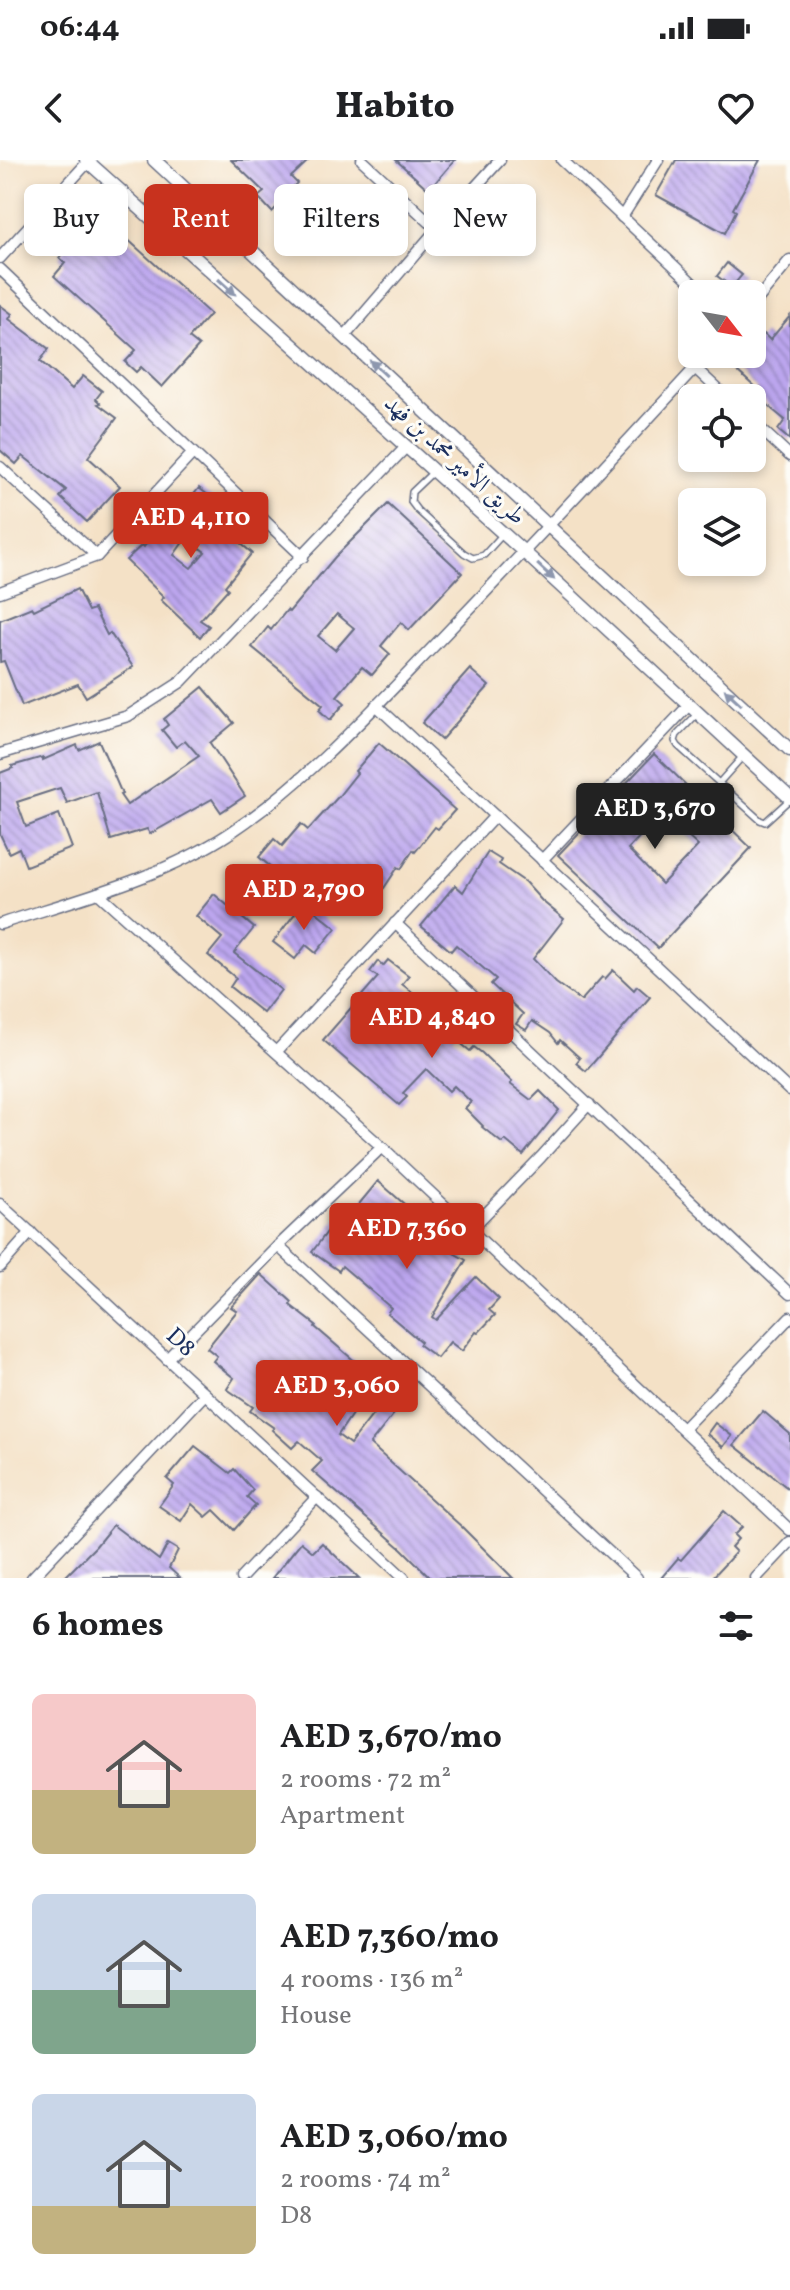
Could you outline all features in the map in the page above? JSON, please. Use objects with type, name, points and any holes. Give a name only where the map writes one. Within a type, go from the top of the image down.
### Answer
[{"type":"street","name":"طريق الأمير محمد بن فهد","points":[[154,160],[790,750]]},
{"type":"street","points":[[362,160],[424,217]]},
{"type":"street","points":[[478,184],[500,160]]},
{"type":"street","points":[[562,160],[689,280]]},
{"type":"street","points":[[622,217],[658,160]]},
{"type":"street","name":"طريق الأمير محمد بن فهد","points":[[87,161],[524,552],[790,798]]},
{"type":"street","points":[[0,258],[87,161]]},
{"type":"street","points":[[344,337],[424,244]]},
{"type":"street","points":[[766,289],[790,260]]},
{"type":"street","points":[[0,269],[303,557]]},
{"type":"street","points":[[0,924],[151,873],[229,834],[303,776],[376,705],[550,526],[695,368],[712,384]]},
{"type":"street","points":[[766,434],[790,456]]},
{"type":"street","points":[[0,754],[128,716],[181,682],[406,447]]},
{"type":"street","points":[[0,592],[97,556],[192,454]]},
{"type":"street","points":[[0,467],[97,556]]},
{"type":"street","points":[[376,705],[790,1091]]},
{"type":"street","points":[[542,860],[694,709]]},
{"type":"street","points":[[277,1051],[495,816]]},
{"type":"street","points":[[98,893],[382,1147],[790,1530]]},
{"type":"street","points":[[395,923],[790,1294]]},
{"type":"street","points":[[470,1230],[589,1104]]},
{"type":"street","points":[[167,1359],[278,1246],[382,1147]]},
{"type":"street","name":"D8","points":[[0,1204],[404,1578]]},
{"type":"street","points":[[0,1267],[31,1232]]},
{"type":"street","points":[[278,1246],[637,1578]]},
{"type":"street","points":[[683,1429],[790,1317]]},
{"type":"street","points":[[32,1578],[205,1394]]},
{"type":"street","points":[[241,1578],[317,1497]]},
{"type":"street","points":[[756,1578],[790,1542]]},
{"type":"lane","points":[[434,471],[412,492],[411,502],[453,542],[473,558],[484,555],[503,534]]},
{"type":"lane","points":[[694,709],[675,741],[719,783],[765,822],[790,798]]},
{"type":"lane","points":[[719,783],[744,755]]},
{"type":"building","points":[[231,160],[309,160],[291,177],[296,184],[274,184],[272,212],[258,197],[264,192]]},
{"type":"building","points":[[396,160],[455,160],[434,184],[424,185]]},
{"type":"building","points":[[676,160],[760,160],[733,209],[736,211],[725,233],[656,195]]},
{"type":"building","points":[[128,240],[210,314],[189,338],[199,346],[162,387],[141,367],[136,372],[125,362],[136,350],[54,276],[65,263],[59,258],[128,256]]},
{"type":"building","points":[[727,263],[742,275],[738,280],[722,280],[717,276]]},
{"type":"building","points":[[0,305],[12,314],[9,319],[49,349],[40,361],[72,389],[83,376],[102,391],[96,399],[98,404],[117,418],[88,457],[120,486],[87,522],[60,497],[66,490],[23,456],[16,464],[0,450]]},
{"type":"building","points":[[790,316],[790,440],[778,430],[785,420],[766,403],[766,384],[751,384],[736,370],[766,368],[766,336],[770,340]]},
{"type":"building","points":[[199,488],[227,510],[216,523],[252,553],[225,586],[228,589],[200,620],[209,626],[200,637],[161,600],[164,597],[126,560],[142,545],[144,547],[157,529],[161,531],[181,505],[184,507]],"holes":[[[186,538],[205,552],[191,568],[174,555]]]},
{"type":"building","points":[[388,504],[462,573],[409,630],[401,622],[381,646],[390,654],[372,675],[362,667],[337,696],[345,703],[330,720],[319,710],[323,705],[252,647],[268,627],[271,630],[287,610],[289,612],[335,557]],"holes":[[[337,614],[354,628],[335,650],[318,636]]]},
{"type":"building","points":[[77,589],[88,611],[94,609],[107,635],[110,633],[133,667],[86,697],[78,684],[22,706],[4,661],[0,662],[0,620],[32,607],[34,610]]},
{"type":"building","points":[[470,669],[489,686],[441,740],[422,723]]},
{"type":"building","points":[[203,687],[234,723],[210,743],[245,796],[221,812],[212,799],[150,834],[147,829],[111,840],[97,792],[67,803],[60,788],[17,802],[26,827],[59,814],[72,848],[26,866],[19,848],[9,853],[0,834],[0,773],[12,766],[43,757],[43,760],[77,745],[79,750],[99,741],[120,795],[127,805],[199,756],[185,740],[176,747],[162,730],[168,725],[164,719]]},
{"type":"building","points":[[379,743],[455,810],[438,829],[435,827],[415,852],[413,850],[384,888],[378,884],[356,910],[347,903],[343,908],[317,887],[308,898],[259,857],[274,839],[282,846],[301,824],[308,830]]},
{"type":"building","points":[[654,754],[751,848],[658,948],[558,855]],"holes":[[[662,813],[698,846],[662,884],[628,849]]]},
{"type":"building","points":[[488,852],[501,860],[499,864],[525,882],[564,919],[533,959],[556,983],[581,1001],[602,977],[605,979],[613,970],[634,990],[637,986],[650,997],[586,1071],[576,1063],[580,1058],[560,1040],[558,1043],[550,1033],[532,1021],[526,1030],[516,1024],[523,1014],[491,984],[496,979],[456,945],[451,951],[421,926],[455,885],[463,892]]},
{"type":"building","points":[[214,894],[254,928],[234,953],[281,990],[263,1013],[230,987],[236,978],[208,955],[222,938],[196,916]]},
{"type":"building","points":[[304,902],[336,928],[316,953],[306,945],[295,959],[273,942]]},
{"type":"building","points":[[388,960],[409,976],[402,984],[412,992],[405,1000],[426,1017],[456,1034],[453,1037],[470,1051],[474,1047],[482,1053],[512,1082],[510,1084],[531,1100],[540,1091],[559,1110],[523,1155],[482,1127],[465,1108],[471,1102],[454,1086],[449,1091],[426,1069],[403,1093],[407,1097],[399,1105],[323,1040],[378,977],[370,972],[378,961],[383,966]]},
{"type":"building","points":[[378,1181],[427,1224],[421,1230],[441,1250],[443,1247],[466,1260],[432,1317],[436,1320],[476,1277],[499,1299],[489,1310],[495,1315],[476,1332],[462,1351],[450,1342],[437,1358],[387,1313],[391,1308],[342,1266],[339,1271],[312,1252],[339,1216],[345,1221]]},
{"type":"building","points":[[261,1274],[292,1302],[290,1305],[358,1364],[356,1367],[375,1380],[338,1435],[350,1444],[388,1395],[401,1405],[370,1444],[513,1578],[431,1578],[312,1471],[322,1461],[299,1441],[292,1448],[272,1430],[274,1428],[250,1411],[253,1407],[227,1389],[234,1378],[213,1361],[217,1356],[207,1348],[237,1311],[231,1307]]},
{"type":"building","points":[[763,1411],[790,1434],[790,1490],[734,1445]]},
{"type":"building","points":[[715,1423],[732,1436],[723,1447],[707,1434]]},
{"type":"building","points":[[195,1446],[230,1473],[234,1469],[253,1490],[247,1497],[256,1505],[234,1530],[214,1510],[206,1517],[192,1504],[181,1521],[159,1506],[174,1485],[167,1479]]},
{"type":"building","points":[[724,1511],[742,1527],[734,1535],[738,1539],[731,1547],[736,1552],[712,1578],[661,1578],[678,1558],[681,1560]]},
{"type":"building","points":[[113,1525],[159,1560],[168,1544],[178,1550],[169,1568],[180,1578],[64,1578]]},
{"type":"building","points":[[301,1542],[313,1552],[322,1543],[359,1578],[272,1578]]}]
